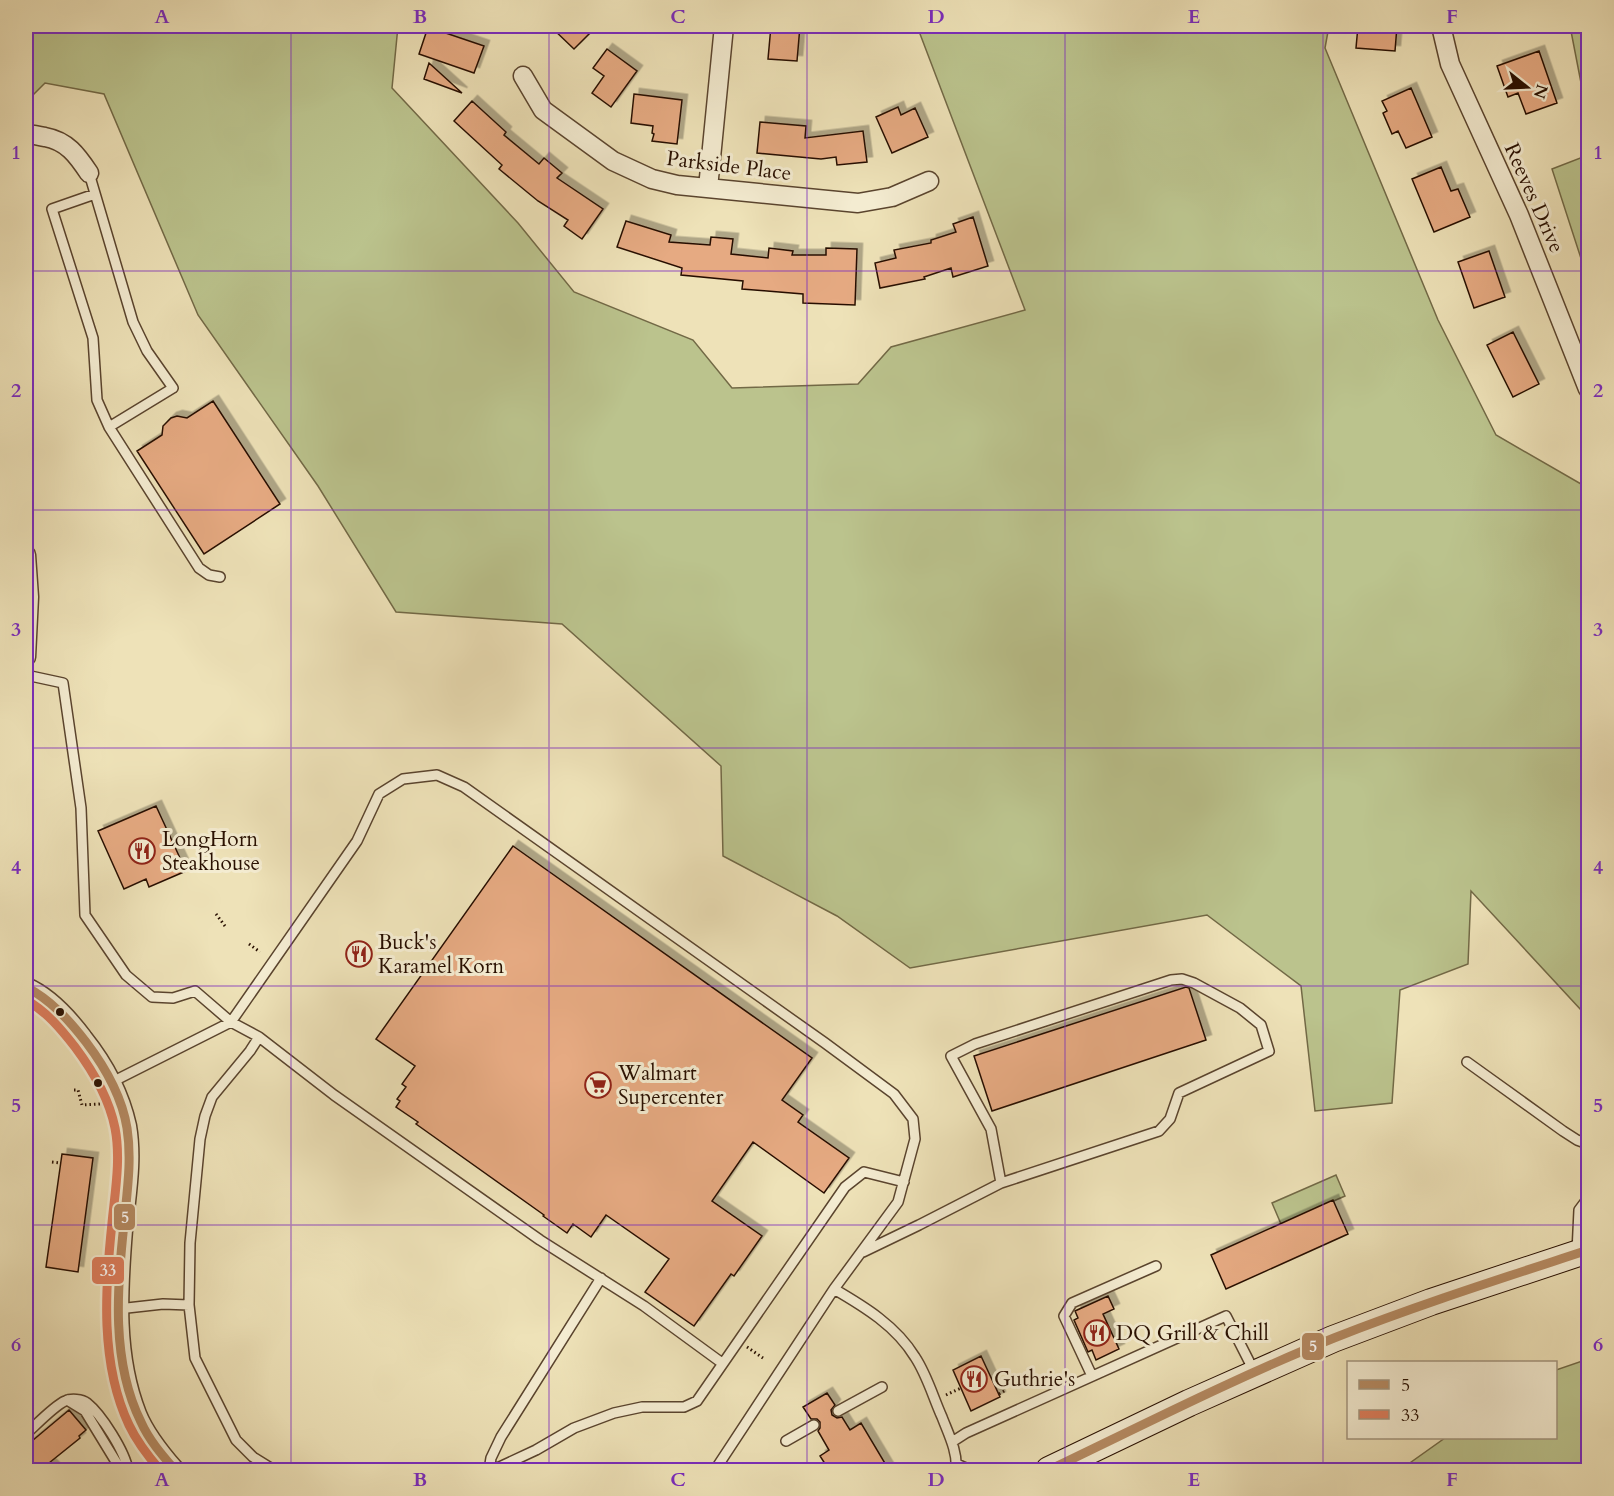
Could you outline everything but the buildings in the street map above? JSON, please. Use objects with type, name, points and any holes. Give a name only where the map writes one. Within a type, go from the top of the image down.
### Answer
[{"type":"main road","points":[[1048,1470],[1189,1403],[1333,1339],[1420,1306],[1583,1252]]},
{"type":"street","points":[[708,188],[724,26]]},
{"type":"street","name":"Reeves Drive","points":[[1441,26],[1455,74],[1519,215],[1588,389]]},
{"type":"street","name":"Parkside Place","points":[[523,76],[543,110],[613,161],[652,179],[677,185],[858,203],[892,197],[929,182]]},
{"type":"street","points":[[26,136],[30,134],[55,139],[74,151],[89,173]]},
{"type":"street","points":[[26,555],[29,597],[26,657]]},
{"type":"street","points":[[26,987],[65,1015],[93,1050],[112,1082],[127,1126],[129,1170],[118,1309],[120,1341],[126,1382],[138,1416],[162,1455],[175,1470]]},
{"type":"lane","points":[[89,173],[133,322],[147,351],[173,388],[109,427]]},
{"type":"lane","points":[[95,194],[52,209],[93,338],[97,400],[109,427],[199,568],[209,575],[220,577]]},
{"type":"lane","points":[[26,675],[63,683],[81,808],[85,915],[126,975],[152,997],[173,998],[195,991],[231,1022],[259,1037],[334,1095],[540,1240],[644,1306],[722,1363]]},
{"type":"lane","points":[[112,1082],[231,1022],[357,841],[379,794],[403,779],[437,775],[464,787],[894,1094],[913,1119],[915,1139],[898,1202],[834,1289],[715,1470]]},
{"type":"lane","points":[[861,1253],[1001,1183],[1160,1131],[1170,1119],[1179,1093],[1269,1051],[1261,1025],[1240,1008],[1182,979],[1172,980],[975,1044],[951,1056],[991,1129],[1001,1183]]},
{"type":"lane","points":[[259,1037],[213,1097],[205,1116],[200,1139],[190,1243],[189,1305],[195,1358],[236,1440],[253,1457],[274,1470]]},
{"type":"lane","points":[[1467,1062],[1563,1131],[1588,1144]]},
{"type":"lane","points":[[601,1278],[501,1437],[491,1458],[491,1470],[536,1450],[574,1428],[615,1413],[642,1407],[684,1407],[697,1401],[845,1186],[864,1172],[904,1182]]},
{"type":"lane","points":[[1583,1252],[1579,1210],[1588,1198]]},
{"type":"lane","points":[[1092,1376],[1064,1316],[1072,1303],[1156,1266]]},
{"type":"lane","points":[[834,1289],[866,1308],[903,1340],[919,1363],[952,1442],[956,1467],[970,1470]]},
{"type":"lane","points":[[118,1309],[163,1304],[189,1305]]},
{"type":"lane","points":[[952,1442],[973,1430],[1226,1316],[1255,1374]]},
{"type":"lane","points":[[838,1411],[882,1388]]},
{"type":"lane","points":[[66,1400],[84,1411],[121,1470]]},
{"type":"lane","points":[[26,1434],[66,1400],[86,1401],[125,1459],[128,1470]]},
{"type":"lane","points":[[786,1440],[814,1425]]},
{"type":"path","points":[[216,914],[225,926]]},
{"type":"path","points":[[249,944],[260,952]]},
{"type":"path","points":[[74,1090],[78,1090],[82,1105],[100,1104]]},
{"type":"path","points":[[52,1162],[60,1163]]},
{"type":"path","points":[[745,1346],[763,1358]]},
{"type":"path","points":[[944,1396],[961,1388]]},
{"type":"path","points":[[999,1394],[1006,1390]]},
{"type":"green space","points":[[26,26],[398,26],[392,88],[518,223],[574,292],[693,340],[732,388],[858,384],[891,347],[1025,310],[917,26],[1329,26],[1325,48],[1438,320],[1496,435],[1588,488],[1588,1012],[1582,1011],[1471,891],[1468,964],[1400,990],[1392,1103],[1315,1111],[1301,986],[1207,915],[910,968],[837,916],[723,856],[721,766],[562,624],[396,612],[318,486],[198,315],[104,94],[45,83],[26,102]]},
{"type":"green space","points":[[1570,26],[1588,26],[1588,119]]},
{"type":"green space","points":[[1588,155],[1588,280],[1552,169]]},
{"type":"green space","points":[[1336,1175],[1345,1196],[1281,1224],[1272,1203]]},
{"type":"green space","points":[[1588,1359],[1588,1470],[1400,1470],[1444,1439],[1557,1439],[1557,1370]]},
{"type":"transit line","name":"5","points":[[26,987],[51,1004],[80,1034],[106,1072],[125,1116],[129,1164],[119,1273],[121,1350],[131,1399],[144,1429],[175,1470]]},
{"type":"transit line","name":"33","points":[[26,1000],[47,1015],[75,1047],[100,1085],[109,1106],[117,1140],[116,1187],[107,1300],[109,1352],[113,1377],[129,1425],[143,1449],[160,1470]]},
{"type":"transit line","name":"5","points":[[1049,1470],[1226,1385],[1334,1338],[1429,1303],[1588,1250]]},
{"type":"place","name":"LongHorn Steakhouse","points":[[142,851]]},
{"type":"place","name":"Buck's Karamel Korn","points":[[359,954]]},
{"type":"place","name":"Walmart Supercenter","points":[[598,1085]]},
{"type":"place","name":"DQ Grill & Chill","points":[[1097,1333]]},
{"type":"place","name":"Guthrie's","points":[[974,1379]]}]
